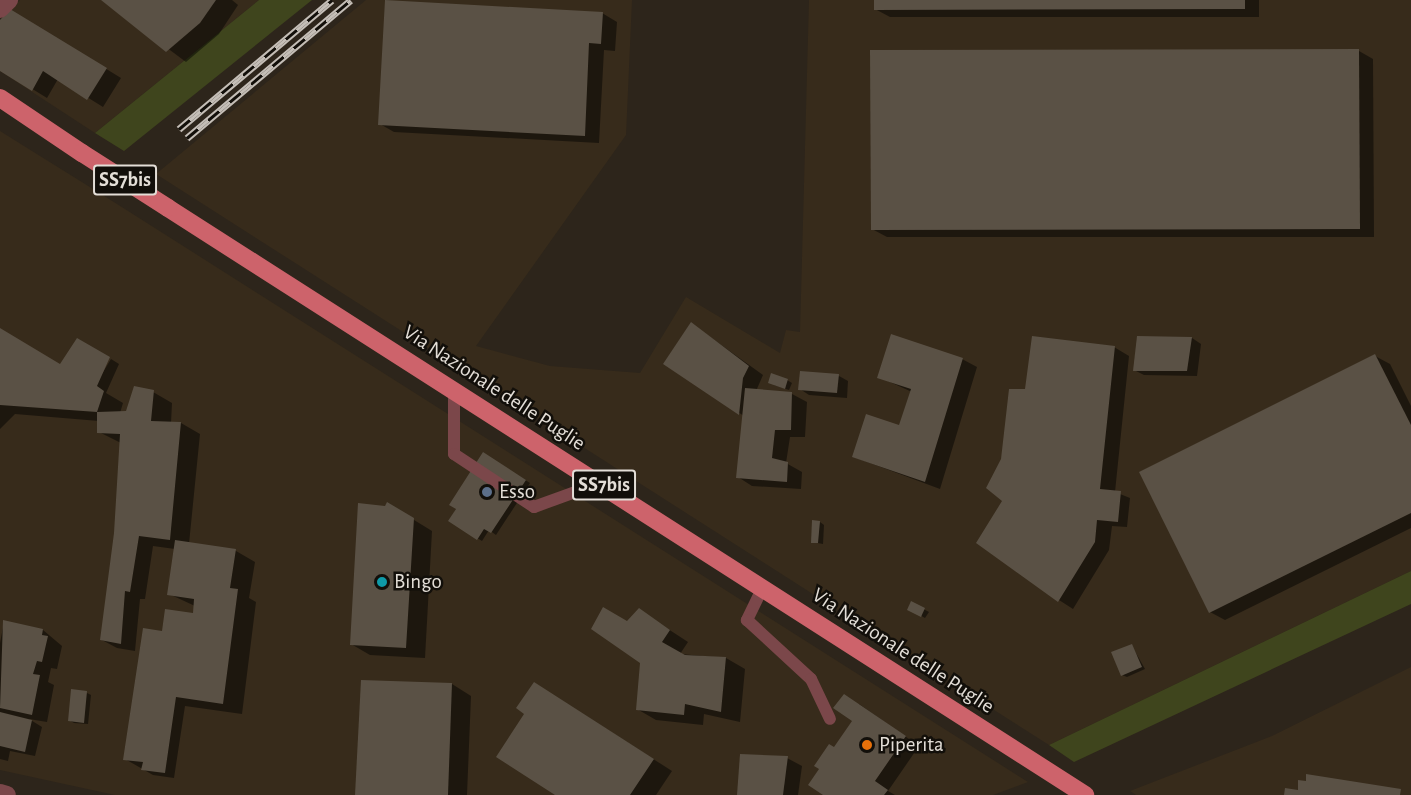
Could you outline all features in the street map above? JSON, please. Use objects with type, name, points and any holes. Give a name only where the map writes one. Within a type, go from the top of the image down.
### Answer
[{"type":"main road","name":"Via Nazionale delle Puglie","points":[[0,98],[82,153],[1085,795]]},
{"type":"street","points":[[0,9],[9,0]]},
{"type":"street","points":[[0,794],[7,795]]},
{"type":"lane","points":[[454,389],[453,454],[534,507],[600,483]]},
{"type":"lane","points":[[763,587],[747,620],[812,679],[830,719]]},
{"type":"shaded area","points":[[20,0],[259,0],[95,133],[0,71],[0,20]]},
{"type":"shaded area","points":[[366,0],[632,0],[626,135],[476,346],[550,366],[640,373],[686,297],[780,353],[786,330],[800,332],[809,0],[1411,0],[1411,571],[1049,745],[156,174]]},
{"type":"shaded area","points":[[0,131],[1028,782],[993,795],[115,795],[0,770]]},
{"type":"shaded area","points":[[1411,667],[1411,795],[1136,795],[1130,791],[1272,736]]},
{"type":"green space","points":[[259,0],[312,0],[124,151],[95,133]]},
{"type":"green space","points":[[1411,571],[1411,604],[1074,762],[1049,745]]},
{"type":"building","points":[[101,0],[216,0],[200,23],[166,52]]},
{"type":"building","points":[[385,0],[603,12],[601,44],[589,43],[585,136],[378,125]]},
{"type":"building","points":[[874,0],[1245,0],[1245,9],[874,10]]},
{"type":"building","points":[[10,9],[107,68],[87,100],[43,71],[32,91],[0,71],[0,20]]},
{"type":"building","points":[[1359,49],[1360,229],[871,230],[870,50]]},
{"type":"building","points":[[691,322],[749,366],[743,378],[739,415],[663,364]]},
{"type":"building","points":[[0,328],[60,364],[77,338],[110,357],[97,386],[104,391],[97,412],[0,405]]},
{"type":"building","points":[[891,334],[963,358],[925,482],[852,457],[866,414],[899,425],[911,389],[877,378]]},
{"type":"building","points":[[1032,336],[1115,346],[1100,489],[1121,491],[1118,522],[1097,520],[1095,542],[1058,602],[976,543],[1002,501],[986,488],[1001,459],[1009,389],[1025,389]]},
{"type":"building","points":[[1137,336],[1192,337],[1187,371],[1133,371]]},
{"type":"building","points":[[1375,354],[1411,425],[1411,513],[1209,613],[1139,472]]},
{"type":"building","points":[[800,371],[839,374],[837,393],[798,390]]},
{"type":"building","points":[[771,373],[788,379],[785,389],[768,383]]},
{"type":"building","points":[[134,386],[154,390],[151,421],[181,422],[170,540],[139,536],[130,592],[125,591],[121,644],[100,640],[114,533],[120,434],[97,433],[97,412],[126,411]]},
{"type":"building","points":[[745,388],[792,392],[791,430],[775,430],[772,458],[788,462],[787,482],[736,478]]},
{"type":"building","name":"Esso","points":[[483,452],[526,480],[491,533],[484,529],[477,540],[448,521],[456,509],[449,505]]},
{"type":"building","name":"Bingo","points":[[387,502],[414,518],[406,648],[350,645],[358,503],[385,506]]},
{"type":"building","points":[[812,520],[820,521],[818,543],[811,543]]},
{"type":"building","points":[[175,540],[236,549],[230,588],[238,589],[223,704],[176,697],[165,773],[141,770],[143,762],[123,760],[143,628],[162,631],[165,609],[193,613],[194,599],[167,595]]},
{"type":"building","points":[[911,601],[925,608],[921,617],[907,610]]},
{"type":"building","points":[[603,607],[627,621],[639,608],[670,630],[662,642],[685,655],[726,657],[721,712],[685,704],[684,715],[636,710],[640,663],[591,629]]},
{"type":"building","points":[[3,620],[43,629],[42,635],[48,636],[42,662],[37,661],[33,674],[40,675],[32,715],[0,708]]},
{"type":"building","points":[[1132,644],[1142,667],[1121,676],[1111,652]]},
{"type":"building","points":[[361,680],[452,683],[448,795],[355,795]]},
{"type":"building","points":[[534,682],[654,759],[630,795],[555,795],[496,757],[524,714],[516,708]]},
{"type":"building","points":[[71,689],[87,691],[84,723],[68,721]]},
{"type":"building","name":"Piperita","points":[[844,694],[906,736],[875,781],[888,790],[884,795],[823,795],[808,785],[819,769],[814,766],[829,744],[834,747],[852,721],[833,708]]},
{"type":"building","points":[[0,712],[32,720],[25,752],[0,746]]},
{"type":"building","points":[[740,754],[788,756],[783,795],[737,795]]},
{"type":"building","points":[[1306,774],[1401,789],[1400,795],[1284,795],[1285,788],[1298,790],[1298,780],[1306,781]]},
{"type":"railway","points":[[179,129],[332,0]]},
{"type":"railway","points":[[187,138],[351,0]]},
{"type":"place","name":"Esso","points":[[487,492]]},
{"type":"place","name":"Bingo","points":[[382,582]]},
{"type":"place","name":"Piperita","points":[[867,745]]}]
